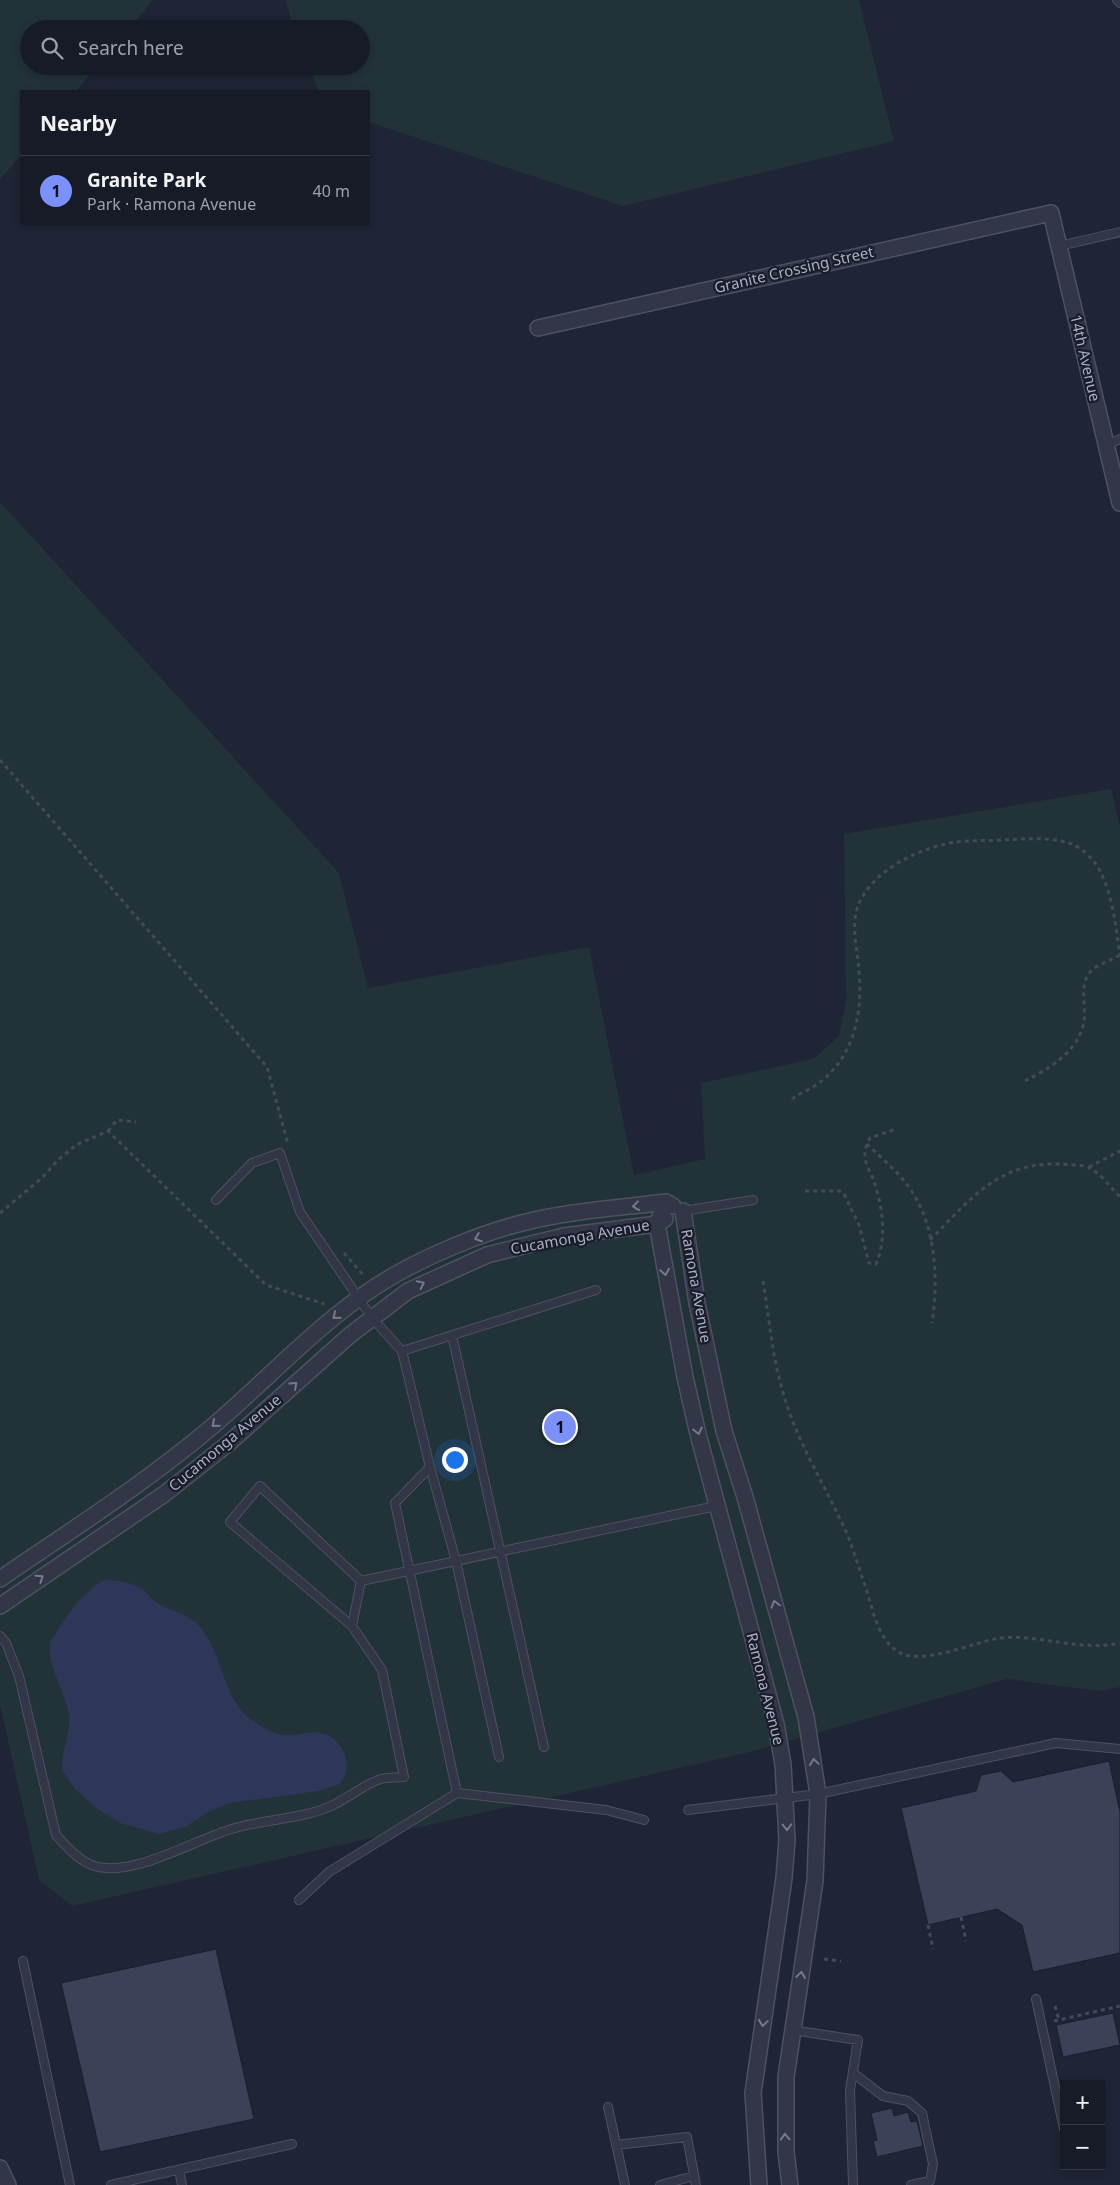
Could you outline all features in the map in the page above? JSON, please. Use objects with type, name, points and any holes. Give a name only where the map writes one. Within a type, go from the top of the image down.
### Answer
[{"type":"street","name":"14th Avenue","points":[[1051,213],[1113,442],[1120,503]]},
{"type":"street","name":"Granite Crossing Street","points":[[538,328],[1051,213]]},
{"type":"street","name":"Cucamonga Avenue","points":[[0,1579],[153,1475],[214,1425],[359,1297],[399,1273],[439,1254],[520,1223],[562,1215],[666,1202]]},
{"type":"street","points":[[666,1202],[683,1211]]},
{"type":"street","name":"Ramona Avenue","points":[[666,1202],[657,1224],[685,1377],[716,1506],[776,1724],[783,1764],[787,1840],[784,1878],[754,2093],[759,2185]]},
{"type":"street","name":"Cucamonga Avenue","points":[[0,1606],[163,1495],[229,1444],[350,1335],[408,1291],[487,1254],[564,1236],[657,1224],[683,1211]]},
{"type":"street","name":"Ramona Avenue","points":[[683,1211],[697,1303],[724,1431],[745,1497],[806,1717],[818,1794],[815,1881],[786,2077],[785,2118],[790,2185]]},
{"type":"street","points":[[0,2168],[8,2185]]},
{"type":"lane","points":[[1117,0],[1120,3]]},
{"type":"lane","points":[[1059,246],[1120,232]]},
{"type":"lane","points":[[216,1200],[252,1163],[280,1153],[300,1212],[372,1318],[402,1351],[430,1467],[456,1561],[499,1757]]},
{"type":"lane","points":[[683,1211],[753,1200]]},
{"type":"lane","points":[[402,1351],[596,1290]]},
{"type":"lane","points":[[452,1335],[502,1551],[544,1747]]},
{"type":"lane","points":[[430,1467],[395,1503],[457,1794]]},
{"type":"lane","points":[[0,1636],[6,1643],[19,1676],[56,1835],[74,1855],[95,1866],[116,1867],[160,1858],[235,1828],[330,1807],[380,1779],[404,1777],[382,1670],[352,1626],[230,1522],[260,1486],[361,1581]]},
{"type":"lane","points":[[361,1581],[716,1506]]},
{"type":"lane","points":[[352,1626],[361,1581]]},
{"type":"lane","points":[[688,1810],[818,1794],[1056,1743],[1120,1749]]},
{"type":"lane","points":[[299,1900],[329,1872],[457,1794],[606,1810],[644,1820]]},
{"type":"lane","points":[[23,1961],[70,2185]]},
{"type":"lane","points":[[1036,1999],[1063,2125]]},
{"type":"lane","points":[[792,2030],[858,2040],[850,2090],[853,2185]]},
{"type":"lane","points":[[853,2073],[883,2096],[908,2101],[922,2113],[933,2164],[930,2181],[911,2185]]},
{"type":"lane","points":[[608,2107],[625,2185]]},
{"type":"lane","points":[[616,2145],[687,2137],[696,2185]]},
{"type":"lane","points":[[110,2185],[292,2144]]},
{"type":"lane","points":[[179,2170],[182,2185]]},
{"type":"lane","points":[[660,2185],[694,2176]]},
{"type":"path","points":[[0,760],[267,1068],[290,1150]]},
{"type":"path","points":[[792,1098],[824,1079],[846,1050],[852,1038],[859,1016],[861,991],[854,922],[857,908],[864,894],[877,879],[918,853],[956,842],[1034,838],[1071,844],[1084,852],[1095,864],[1104,880],[1120,955],[1093,969],[1087,978],[1084,988],[1083,1026],[1073,1045],[1061,1058],[1025,1081]]},
{"type":"path","points":[[0,1213],[42,1178],[58,1160],[76,1146],[108,1131],[117,1120],[136,1122]]},
{"type":"path","points":[[805,1191],[840,1191],[844,1194],[859,1225],[869,1263],[876,1264],[881,1241],[882,1214],[874,1182],[864,1158],[867,1144],[875,1135],[896,1129]]},
{"type":"path","points":[[108,1131],[266,1285],[324,1304]]},
{"type":"path","points":[[867,1144],[906,1182],[920,1206],[930,1240],[935,1267],[936,1286],[932,1323]]},
{"type":"path","points":[[930,1240],[972,1196],[992,1180],[1008,1172],[1045,1164],[1089,1168],[1120,1151]]},
{"type":"path","points":[[1089,1168],[1120,1197]]},
{"type":"path","points":[[341,1250],[364,1276]]},
{"type":"path","points":[[763,1281],[782,1390],[796,1430],[840,1518],[878,1624],[888,1642],[897,1651],[911,1656],[926,1656],[998,1639],[1018,1637],[1088,1646],[1120,1643]]},
{"type":"path","points":[[960,1918],[966,1941]]},
{"type":"path","points":[[928,1925],[933,1949]]},
{"type":"path","points":[[824,1959],[841,1962]]},
{"type":"path","points":[[1055,2006],[1059,2020]]},
{"type":"path","points":[[1054,2021],[1120,2006]]},
{"type":"shaded area","points":[[0,0],[153,0],[136,20],[20,20],[20,75],[89,75],[77,90],[20,90],[20,156],[0,180]]},
{"type":"shaded area","points":[[285,0],[859,0],[894,141],[623,206],[370,122],[370,90],[319,90],[313,75],[370,75],[370,20],[292,20]]},
{"type":"shaded area","points":[[0,502],[339,873],[368,988],[589,947],[634,1175],[705,1159],[701,1083],[813,1059],[839,1036],[846,1000],[844,834],[1111,789],[1120,826],[1120,1687],[1100,1691],[1007,1679],[750,1752],[72,1906],[39,1880],[0,1705]]},
{"type":"water","points":[[105,1580],[121,1581],[137,1586],[156,1602],[197,1623],[214,1650],[233,1698],[240,1709],[253,1721],[279,1734],[316,1732],[329,1736],[335,1741],[341,1747],[346,1761],[344,1777],[340,1784],[318,1791],[229,1803],[208,1812],[185,1827],[159,1834],[120,1823],[96,1808],[75,1789],[62,1770],[69,1730],[69,1716],[51,1661],[50,1642],[81,1599],[96,1585]]},
{"type":"building","points":[[1109,1761],[1120,1812],[1120,1953],[1033,1972],[1022,1925],[997,1909],[928,1925],[901,1808],[976,1791],[981,1775],[1001,1771],[1013,1782]]},
{"type":"building","points":[[216,1949],[254,2119],[100,2152],[61,1983]]},
{"type":"building","points":[[1113,2013],[1120,2045],[1063,2057],[1056,2025]]},
{"type":"building","points":[[892,2108],[894,2116],[908,2112],[911,2122],[917,2121],[923,2146],[877,2157],[873,2141],[877,2140],[871,2113]]},
{"type":"place","name":"Granite Park","points":[[560,1427]]}]
